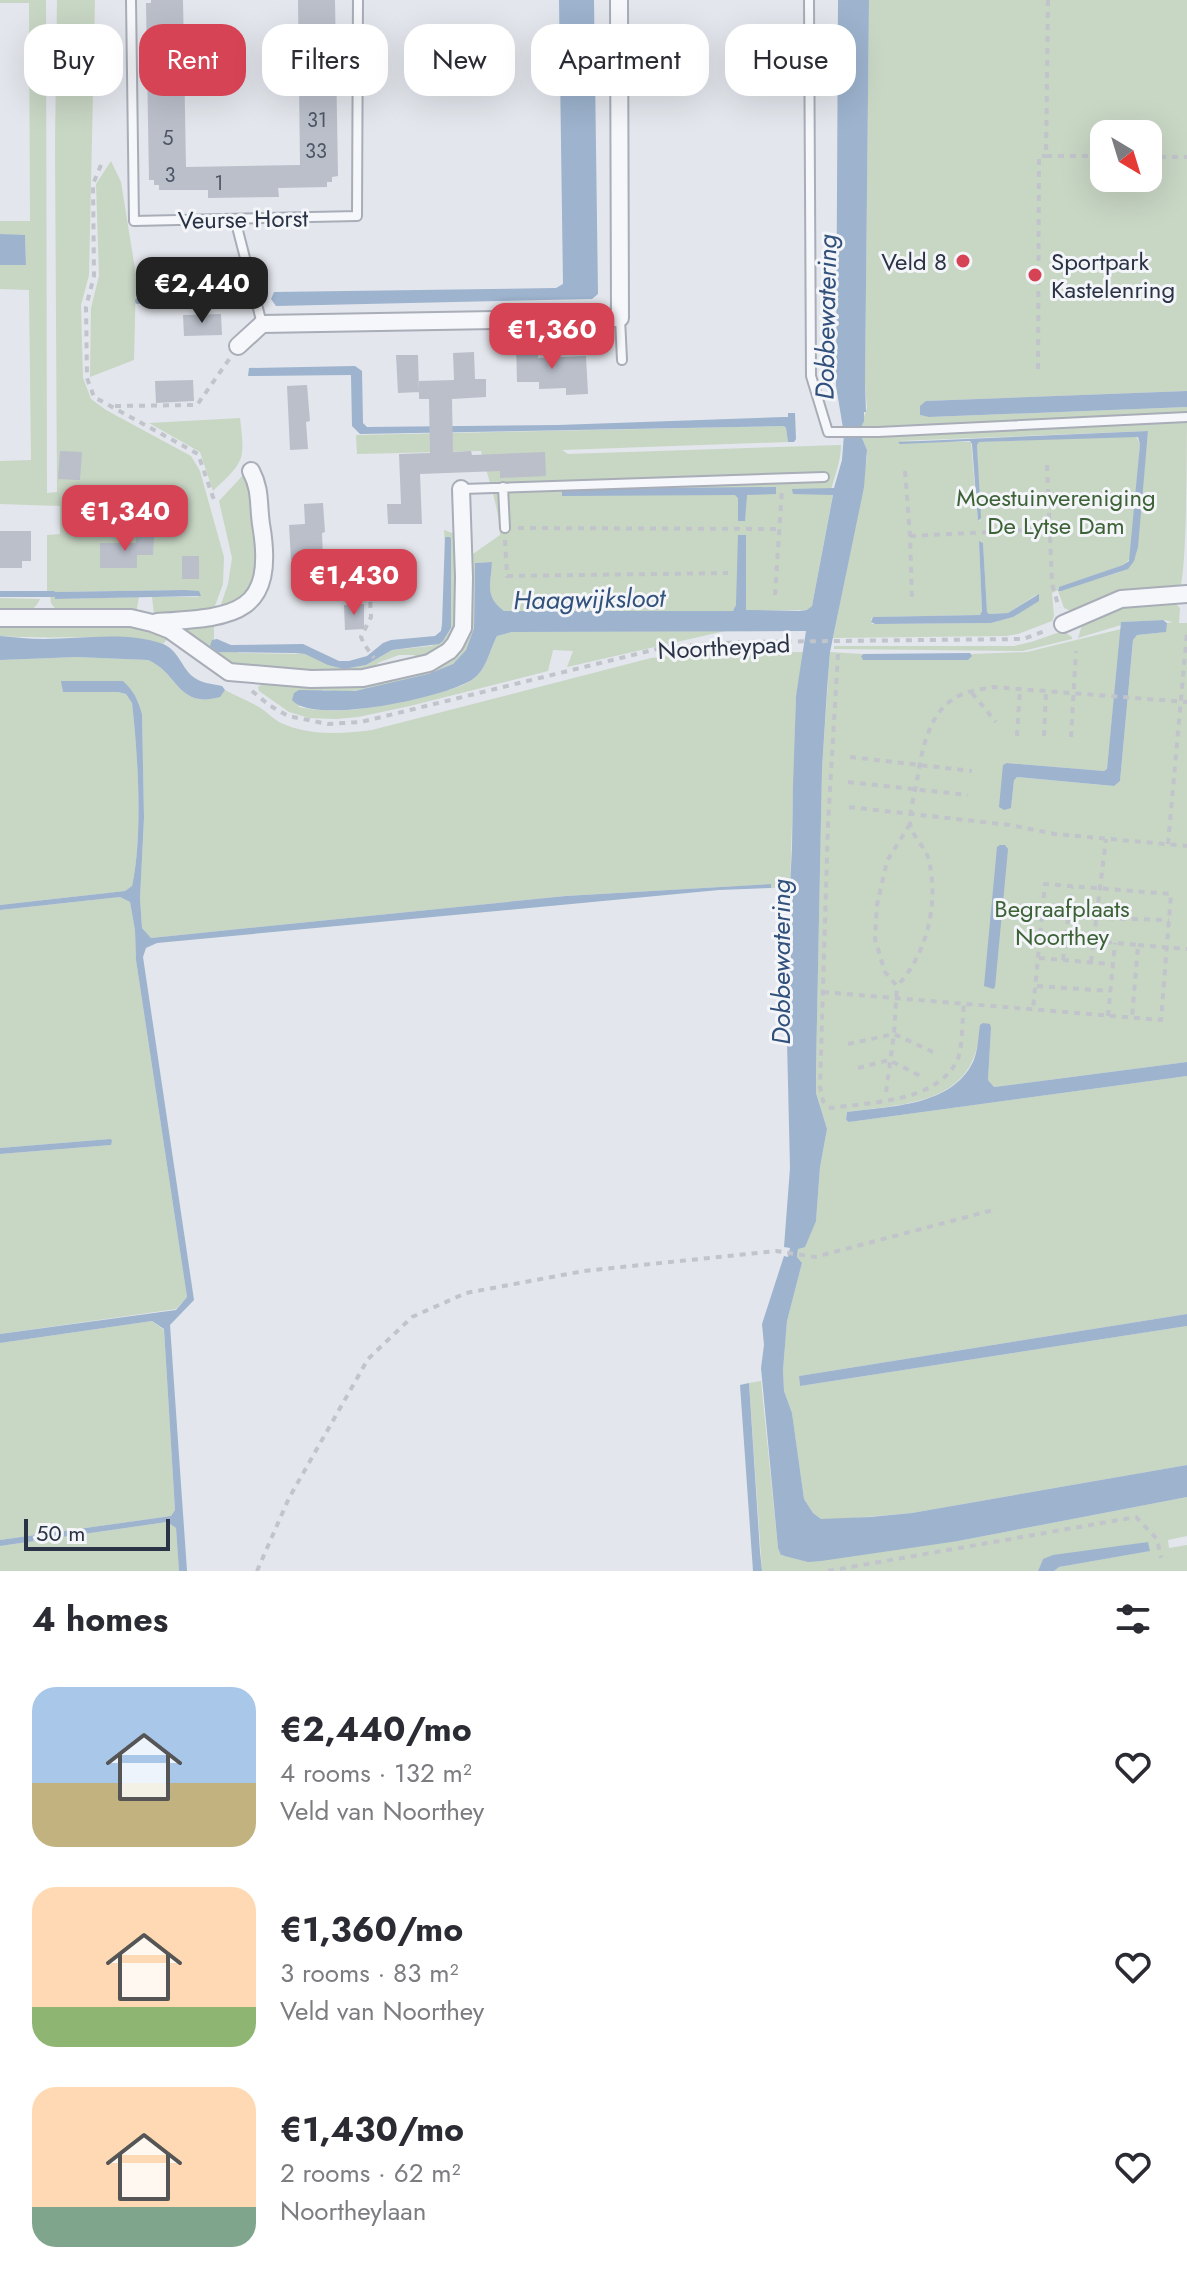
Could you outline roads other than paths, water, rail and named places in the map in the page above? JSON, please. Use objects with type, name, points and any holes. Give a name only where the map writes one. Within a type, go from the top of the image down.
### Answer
[{"type":"street","points":[[238,346],[262,324],[620,318],[619,0]]},
{"type":"street","points":[[152,623],[228,615],[243,606],[259,590],[265,555],[259,485],[251,471]]},
{"type":"street","points":[[0,618],[131,618],[170,630],[229,672],[311,679],[363,678],[429,663],[449,651],[463,628],[461,489]]},
{"type":"street","points":[[1063,624],[1121,599],[1187,594]]},
{"type":"lane","name":"Veurse Horst","points":[[131,0],[134,221],[357,216],[358,0]]},
{"type":"lane","points":[[809,0],[811,376],[828,432],[1187,417]]},
{"type":"lane","points":[[235,219],[262,324]]},
{"type":"lane","points":[[620,318],[622,360]]},
{"type":"lane","points":[[461,489],[824,477]]},
{"type":"lane","points":[[503,487],[505,528]]},
{"type":"water","points":[[559,0],[594,0],[594,24],[559,24]]},
{"type":"water","points":[[838,0],[869,0],[866,412],[859,431],[867,450],[864,487],[830,652],[822,769],[816,1093],[827,1129],[820,1167],[816,1221],[805,1247],[798,1249],[797,1257],[802,1263],[787,1321],[783,1370],[804,1499],[821,1519],[870,1517],[912,1513],[1187,1465],[1187,1497],[958,1541],[808,1562],[781,1555],[778,1548],[761,1368],[764,1345],[762,1324],[784,1256],[788,1257],[790,1248],[784,1247],[790,1168],[787,1041],[793,937],[790,887],[796,696],[806,631],[512,632],[497,636],[478,675],[437,694],[352,710],[305,707],[292,700],[299,690],[355,691],[428,674],[453,664],[466,650],[474,628],[475,563],[492,562],[491,595],[504,611],[733,611],[736,605],[738,535],[746,535],[746,610],[799,611],[812,606],[833,495],[793,494],[792,489],[834,488],[842,460],[844,434],[836,386],[838,96],[856,96],[856,24],[838,24]]},
{"type":"water","points":[[560,96],[595,96],[598,294],[592,299],[276,306],[271,299],[274,292],[556,288],[563,284]]},
{"type":"water","points":[[0,234],[25,235],[26,265],[0,265]]},
{"type":"water","points":[[355,366],[362,371],[363,423],[367,427],[558,425],[788,417],[788,413],[795,413],[796,439],[788,442],[784,426],[360,434],[352,426],[351,375],[248,376],[249,368]]},
{"type":"water","points":[[1187,391],[1187,407],[920,415],[920,406],[926,401]]},
{"type":"water","points":[[1148,431],[1138,547],[1134,561],[1128,569],[1061,591],[1058,591],[1059,587],[1129,561],[1140,444],[1138,437],[979,442],[981,518],[978,521],[970,441],[898,442]]},
{"type":"water","points":[[776,487],[776,494],[747,495],[745,521],[738,521],[738,498],[735,495],[562,496],[562,489]]},
{"type":"water","points":[[445,537],[451,539],[451,628],[439,644],[392,650],[366,665],[344,669],[305,654],[218,652],[210,646],[212,640],[217,639],[231,645],[303,644],[339,661],[349,661],[367,656],[391,640],[435,636],[441,631],[442,624]]},
{"type":"water","points":[[979,541],[983,543],[989,614],[1008,613],[1039,594],[1039,601],[1013,617],[991,623],[871,622],[873,617],[980,615]]},
{"type":"water","points":[[199,591],[201,596],[55,599],[54,592]]},
{"type":"water","points":[[1163,620],[1167,623],[1166,632],[1137,635],[1133,640],[1120,781],[1114,786],[1017,777],[1011,808],[1004,810],[999,807],[1003,765],[1007,763],[1107,769],[1121,622]]},
{"type":"water","points":[[0,636],[149,640],[172,650],[195,678],[222,686],[225,690],[220,697],[195,698],[186,694],[148,660],[77,657],[0,660]]},
{"type":"water","points":[[970,653],[972,656],[968,660],[863,660],[861,656],[863,654]]},
{"type":"water","points":[[61,681],[123,681],[139,704],[142,714],[144,818],[140,898],[142,928],[151,938],[566,896],[771,884],[771,888],[719,890],[157,943],[146,948],[143,957],[194,1300],[170,1325],[187,1571],[179,1571],[176,1528],[167,1522],[0,1546],[0,1540],[171,1516],[175,1510],[164,1329],[152,1321],[0,1343],[0,1334],[176,1310],[187,1297],[130,902],[120,897],[0,910],[0,905],[125,891],[132,886],[137,844],[138,771],[132,703],[126,694],[118,692],[63,692]]},
{"type":"water","points":[[1000,845],[1008,849],[993,989],[984,986],[997,847]]},
{"type":"water","points":[[990,1024],[991,1028],[988,1080],[994,1087],[1187,1062],[1187,1076],[846,1120],[847,1112],[918,1102],[950,1088],[963,1077],[973,1062],[980,1025]]},
{"type":"water","points":[[110,1139],[111,1145],[0,1154],[0,1148]]},
{"type":"water","points":[[1187,1314],[1187,1326],[800,1386],[799,1376]]},
{"type":"water","points":[[749,1383],[762,1571],[753,1571],[740,1385]]},
{"type":"water","points":[[1148,1542],[1150,1551],[1059,1567],[1054,1571],[1038,1571],[1043,1559],[1053,1555]]},
{"type":"waterway","points":[[138,301],[219,298]]},
{"type":"waterway","points":[[0,594],[53,594]]},
{"type":"place","name":"Veld 8","points":[[963,261]]},
{"type":"place","name":"Sportpark Kastelenring","points":[[1035,275]]},
{"type":"water label","name":"Dobbewatering","points":[[826,317]]},
{"type":"water label","name":"Haagwijksloot","points":[[589,599]]},
{"type":"water label","name":"Dobbewatering","points":[[781,962]]},
{"type":"park label","name":"Moestuinvereniging De Lytse Dam","points":[[1056,511]]},
{"type":"park label","name":"Begraafplaats Noorthey","points":[[1062,922]]}]
